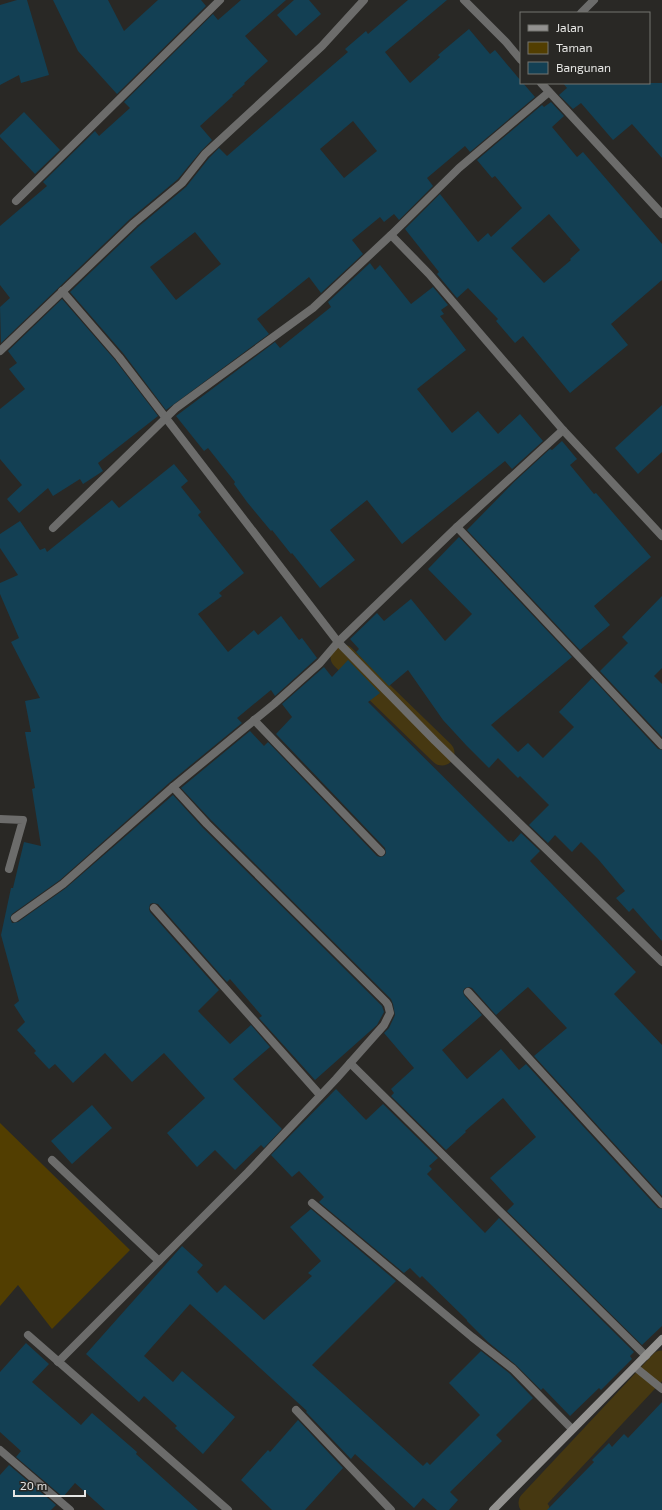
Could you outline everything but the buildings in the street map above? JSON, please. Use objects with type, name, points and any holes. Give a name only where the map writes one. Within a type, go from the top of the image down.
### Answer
[{"type":"street","points":[[16,200],[220,0]]},
{"type":"street","points":[[0,351],[134,223],[182,183],[205,154],[322,46],[364,0]]},
{"type":"street","points":[[464,0],[506,42],[520,59]]},
{"type":"street","points":[[582,12],[594,0]]},
{"type":"street","points":[[542,84],[662,214]]},
{"type":"street","points":[[53,528],[176,408],[313,308],[391,235],[459,168],[549,92]]},
{"type":"street","points":[[391,235],[429,274],[563,430],[662,536]]},
{"type":"street","points":[[62,291],[119,357],[338,642],[435,741],[662,962]]},
{"type":"street","points":[[15,918],[63,884],[173,787],[320,663],[338,642],[457,527],[563,430]]},
{"type":"street","points":[[457,527],[662,745]]},
{"type":"street","points":[[254,720],[381,852]]},
{"type":"street","points":[[58,1362],[248,1172],[320,1094],[350,1064],[388,1018],[390,1013],[388,1006],[207,824],[173,787]]},
{"type":"street","points":[[0,819],[23,820],[9,869]]},
{"type":"street","points":[[154,908],[320,1094]]},
{"type":"street","points":[[468,992],[662,1204]]},
{"type":"street","points":[[350,1064],[646,1356]]},
{"type":"street","points":[[52,1160],[159,1261]]},
{"type":"street","points":[[312,1203],[513,1370],[572,1429]]},
{"type":"street","points":[[28,1335],[228,1510]]},
{"type":"street","points":[[493,1510],[662,1340]]},
{"type":"street","points":[[635,1367],[662,1389]]},
{"type":"street","points":[[296,1410],[391,1510]]},
{"type":"street","points":[[0,1450],[70,1510]]},
{"type":"green space","points":[[0,1123],[130,1250],[52,1329],[18,1285],[0,1306]]},
{"type":"waterway","points":[[343,657],[442,753]]},
{"type":"waterway","points":[[537,1510],[531,1503],[662,1363]]}]
